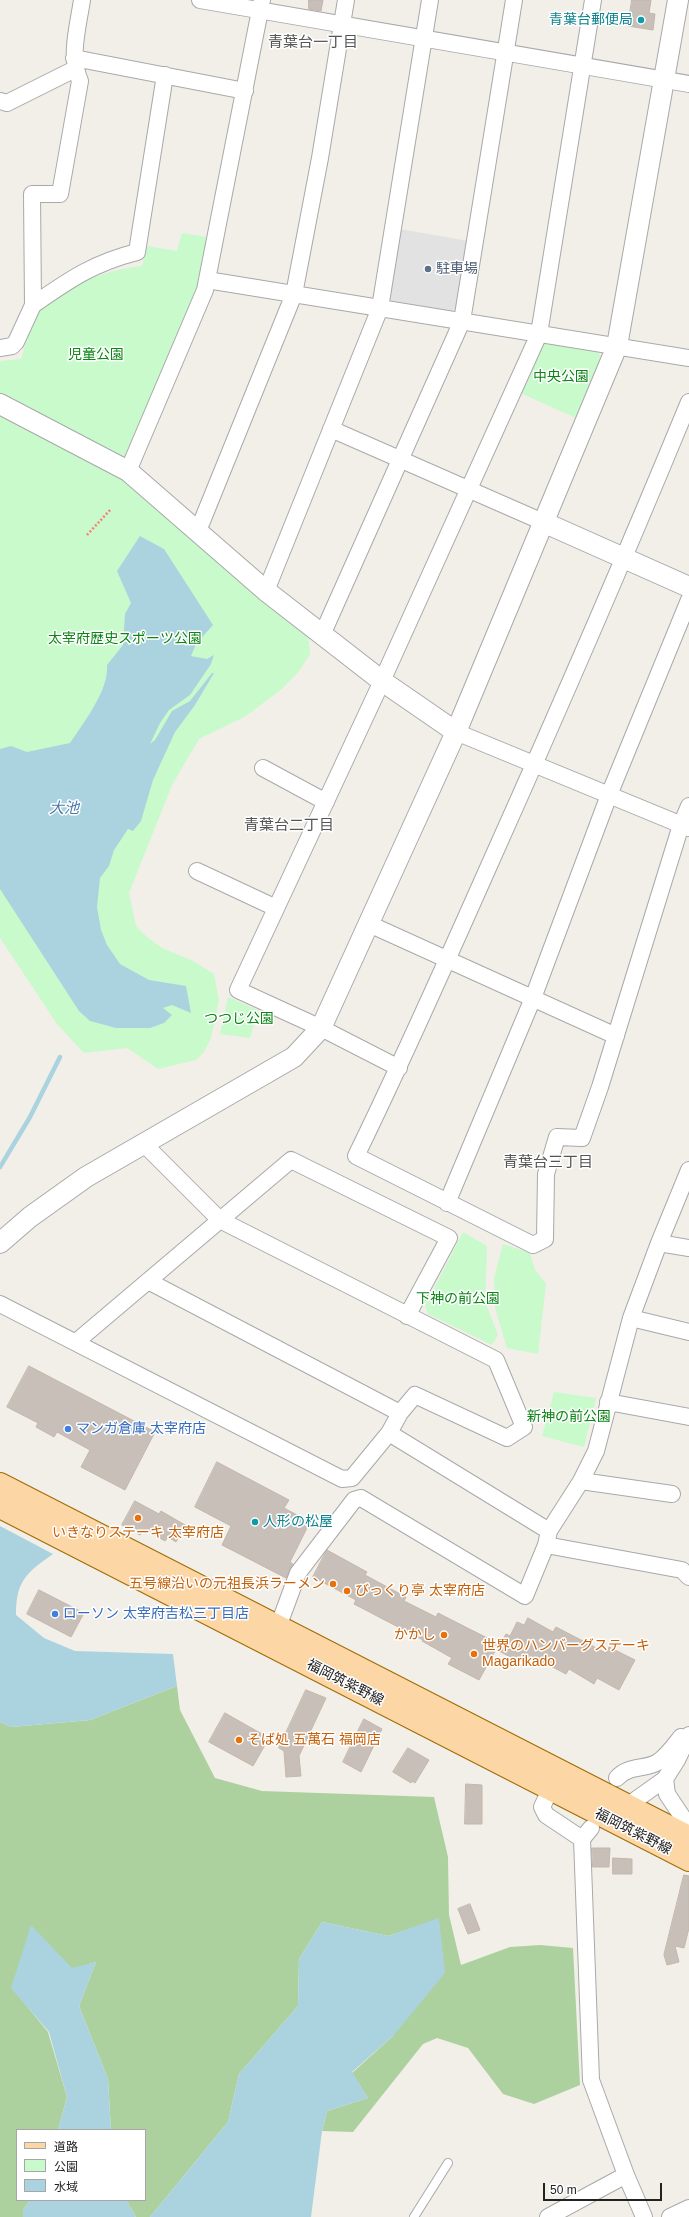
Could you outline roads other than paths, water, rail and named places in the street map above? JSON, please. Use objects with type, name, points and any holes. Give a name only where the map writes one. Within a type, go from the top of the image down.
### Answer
[{"type":"main road","name":"福岡筑紫野線","points":[[0,1484],[689,1837]]},
{"type":"main road","name":"福岡筑紫野線","points":[[0,1507],[689,1860]]},
{"type":"street","points":[[0,348],[12,346],[16,342],[33,305],[32,194],[60,194],[80,81],[74,64],[82,0]]},
{"type":"street","points":[[200,0],[261,5],[342,24],[689,84]]},
{"type":"street","points":[[198,532],[294,294],[320,158],[346,0]]},
{"type":"street","points":[[266,591],[380,308],[430,0]]},
{"type":"street","points":[[322,635],[402,460],[462,321],[514,0]]},
{"type":"street","points":[[399,1068],[322,1028],[238,990],[382,681],[539,334],[593,0]]},
{"type":"street","points":[[0,1243],[30,1217],[86,1177],[294,1057],[322,1028],[456,732],[617,346],[678,0]]},
{"type":"street","points":[[128,471],[202,297],[207,280],[261,5]]},
{"type":"street","points":[[0,101],[8,103],[74,64],[165,75],[245,91]]},
{"type":"street","points":[[33,305],[90,267],[112,258],[137,252],[165,75]]},
{"type":"street","points":[[207,280],[689,358]]},
{"type":"street","points":[[689,402],[624,560],[534,764],[399,1068],[356,1156],[533,1245],[545,1239],[546,1174],[557,1137],[582,1138],[685,827],[689,806]]},
{"type":"street","points":[[0,404],[128,471],[266,591],[382,681],[456,732],[685,827]]},
{"type":"street","points":[[331,429],[543,522],[624,560],[689,587]]},
{"type":"street","points":[[447,1203],[533,998],[609,796],[689,600]]},
{"type":"street","points":[[263,768],[326,802]]},
{"type":"street","points":[[197,871],[276,908]]},
{"type":"street","points":[[369,924],[616,1036]]},
{"type":"street","points":[[0,1304],[342,1479],[352,1478],[389,1433],[400,1413],[415,1395],[507,1438],[524,1427],[496,1360],[220,1220],[144,1144]]},
{"type":"street","points":[[76,1342],[291,1160],[449,1238],[407,1316]]},
{"type":"street","points":[[278,1626],[298,1573],[354,1500],[361,1498],[525,1596],[547,1538],[581,1481],[596,1451],[631,1318],[659,1243],[689,1170]]},
{"type":"street","points":[[659,1243],[689,1248]]},
{"type":"street","points":[[148,1281],[400,1413]]},
{"type":"street","points":[[631,1318],[689,1332]]},
{"type":"street","points":[[608,1402],[689,1417]]},
{"type":"street","points":[[389,1433],[547,1538],[682,1570],[689,1577]]},
{"type":"street","points":[[581,1481],[672,1494]]},
{"type":"street","points":[[617,1778],[627,1770],[656,1763],[665,1757],[689,1728]]},
{"type":"street","points":[[627,1806],[665,1779],[677,1760],[689,1735]]},
{"type":"street","points":[[665,1779],[667,1794],[689,1827]]},
{"type":"street","points":[[550,1790],[542,1807],[546,1815],[586,1833],[592,2080],[642,2216]]},
{"type":"street","points":[[548,2217],[626,2175]]},
{"type":"street","points":[[670,2217],[689,2208]]},
{"type":"lane","points":[[414,2217],[448,2163]]},
{"type":"water","name":"大池","points":[[140,536],[164,549],[213,625],[196,644],[191,656],[207,659],[214,655],[211,664],[190,695],[169,710],[160,723],[150,744],[155,740],[172,711],[190,701],[212,673],[214,673],[195,705],[175,732],[153,780],[141,821],[133,831],[128,829],[114,850],[109,866],[100,878],[97,907],[101,930],[107,945],[120,964],[149,980],[186,986],[191,1013],[172,1005],[163,1008],[172,1015],[164,1023],[150,1028],[116,1028],[90,1021],[79,1011],[0,889],[0,749],[11,746],[27,752],[70,743],[82,725],[100,695],[107,675],[107,665],[123,645],[125,614],[131,603],[117,571]]},
{"type":"water","points":[[0,1526],[53,1554],[29,1573],[24,1579],[16,1603],[16,1615],[44,1638],[75,1651],[173,1654],[177,1686],[90,1720],[11,1727],[0,1722]]},
{"type":"water","points":[[439,1918],[445,1973],[393,2036],[352,2072],[368,2098],[327,2111],[322,2131],[311,2217],[150,2217],[228,2122],[239,2074],[298,2006],[299,1959],[322,1922],[388,1936]]},
{"type":"water","points":[[31,1925],[72,1968],[96,1962],[79,2006],[108,2079],[111,2129],[58,2129],[67,2097],[49,2032],[11,1988]]},
{"type":"water","points":[[29,2201],[127,2201],[136,2217],[23,2217],[23,2210]]},
{"type":"waterway","points":[[0,1167],[30,1117],[60,1057]]},
{"type":"place","name":"青葉台郵便局","points":[[641,20]]},
{"type":"place","name":"駐車場","points":[[428,269]]},
{"type":"place","name":"マンガ倉庫 太宰府店","points":[[68,1429]]},
{"type":"place","name":"いきなりステーキ 太宰府店","points":[[138,1518]]},
{"type":"place","name":"人形の松屋","points":[[255,1522]]},
{"type":"place","name":"五号線沿いの元祖長浜ラーメン","points":[[333,1584]]},
{"type":"place","name":"びっくり亭 太宰府店","points":[[347,1591]]},
{"type":"place","name":"ローソン 太宰府吉松三丁目店","points":[[55,1614]]},
{"type":"place","name":"かかし","points":[[444,1635]]},
{"type":"place","name":"世界のハンバーグステーキ Magarikado","points":[[474,1654]]},
{"type":"place","name":"そば処 五萬石 福岡店","points":[[239,1740]]},
{"type":"district","name":"青葉台一丁目","points":[[313,43]]},
{"type":"district","name":"青葉台二丁目","points":[[289,826]]},
{"type":"district","name":"青葉台三丁目","points":[[548,1163]]},
{"type":"park label","name":"児童公園","points":[[96,355]]},
{"type":"park label","name":"中央公園","points":[[561,377]]},
{"type":"park label","name":"太宰府歴史スポーツ公園","points":[[125,639]]},
{"type":"park label","name":"つつじ公園","points":[[239,1019]]},
{"type":"park label","name":"下神の前公園","points":[[458,1299]]},
{"type":"park label","name":"新神の前公園","points":[[569,1417]]}]
